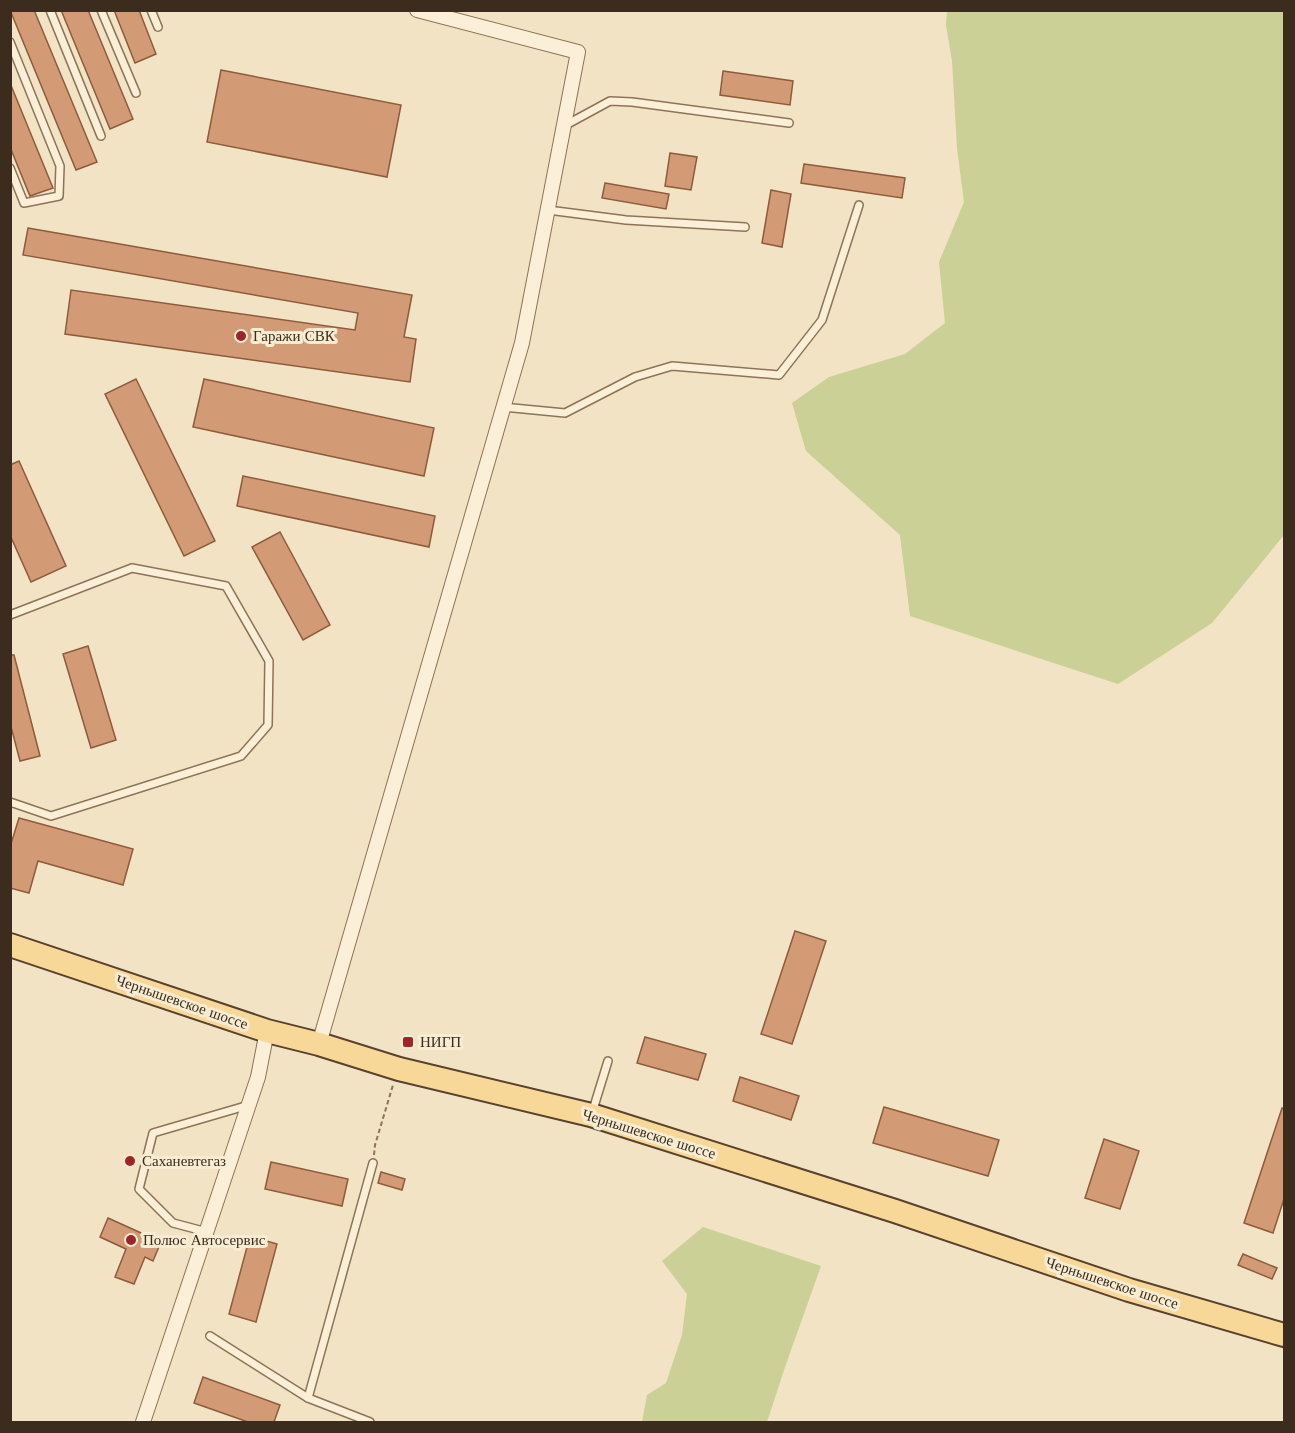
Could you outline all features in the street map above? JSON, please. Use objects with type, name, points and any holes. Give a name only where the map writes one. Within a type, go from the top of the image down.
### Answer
[{"type":"main road","name":"Чернышевское шоссе","points":[[10,945],[267,1031],[319,1044],[399,1069],[591,1115],[895,1211],[1131,1291],[1284,1335]]},
{"type":"street","points":[[319,1044],[522,343],[578,52],[417,10]]},
{"type":"street","points":[[143,1422],[258,1077],[267,1031]]},
{"type":"lane","points":[[50,10],[101,136]]},
{"type":"lane","points":[[101,10],[135,93]]},
{"type":"lane","points":[[151,10],[158,27]]},
{"type":"lane","points":[[10,42],[60,166],[59,196],[24,203],[10,168]]},
{"type":"lane","points":[[564,126],[610,101],[789,123]]},
{"type":"lane","points":[[503,407],[565,413],[635,377],[672,366],[778,375],[822,320],[859,205]]},
{"type":"lane","points":[[548,210],[626,220],[746,227]]},
{"type":"lane","points":[[10,615],[132,568],[226,586],[269,661],[268,725],[241,756],[51,816],[10,802]]},
{"type":"lane","points":[[591,1115],[608,1060]]},
{"type":"lane","points":[[207,1232],[173,1223],[140,1189],[153,1132],[249,1105]]},
{"type":"lane","points":[[308,1398],[373,1163]]},
{"type":"lane","points":[[210,1336],[308,1398],[370,1422]]},
{"type":"path","points":[[375,1145],[388,1101]]},
{"type":"green space","points":[[947,11],[1284,11],[1284,535],[1212,623],[1118,684],[910,616],[900,535],[806,451],[792,403],[829,377],[905,354],[945,323],[939,262],[964,202],[957,148],[952,61],[946,25]]},
{"type":"green space","points":[[703,1227],[821,1266],[767,1422],[642,1422],[647,1395],[666,1383],[682,1335],[687,1294],[662,1261]]},
{"type":"building","points":[[10,10],[34,10],[97,162],[76,170]]},
{"type":"building","points":[[61,10],[88,10],[133,119],[110,129]]},
{"type":"building","points":[[114,10],[139,10],[156,54],[135,63]]},
{"type":"building","points":[[221,70],[401,105],[387,177],[207,142]]},
{"type":"building","points":[[723,71],[793,81],[790,105],[720,95]]},
{"type":"building","points":[[10,83],[53,188],[30,196],[10,147]]},
{"type":"building","points":[[670,153],[697,157],[691,190],[665,186]]},
{"type":"building","points":[[804,164],[905,178],[902,198],[801,183]]},
{"type":"building","points":[[605,183],[669,194],[666,209],[602,198]]},
{"type":"building","points":[[771,190],[791,194],[782,247],[762,243]]},
{"type":"building","points":[[28,228],[412,295],[404,337],[416,339],[410,382],[65,334],[71,290],[355,330],[358,313],[23,255]]},
{"type":"building","points":[[136,379],[215,541],[184,556],[105,394]]},
{"type":"building","points":[[204,379],[434,428],[424,476],[193,427]]},
{"type":"building","points":[[19,461],[66,566],[31,582],[10,535],[10,465]]},
{"type":"building","points":[[243,476],[435,516],[429,547],[237,506]]},
{"type":"building","points":[[280,532],[330,625],[303,640],[252,547]]},
{"type":"building","points":[[88,646],[116,740],[91,748],[63,654]]},
{"type":"building","points":[[10,655],[14,655],[40,756],[20,761],[10,723]]},
{"type":"building","points":[[19,818],[133,849],[123,885],[38,861],[29,893],[10,888],[10,847]]},
{"type":"building","points":[[795,931],[826,941],[792,1044],[761,1034]]},
{"type":"building","points":[[645,1037],[706,1054],[698,1080],[637,1063]]},
{"type":"building","points":[[740,1077],[799,1096],[791,1120],[733,1101]]},
{"type":"building","points":[[884,1107],[999,1140],[988,1176],[873,1143]]},
{"type":"building","points":[[1282,1108],[1284,1109],[1284,1199],[1273,1233],[1244,1223]]},
{"type":"building","points":[[1104,1139],[1139,1151],[1120,1209],[1085,1198]]},
{"type":"building","points":[[271,1162],[348,1179],[342,1206],[265,1189]]},
{"type":"building","points":[[381,1172],[405,1179],[402,1190],[378,1183]]},
{"type":"building","name":"Полюс Автосервис","points":[[108,1218],[161,1242],[153,1261],[145,1257],[134,1284],[115,1277],[126,1249],[100,1237]]},
{"type":"building","points":[[250,1236],[277,1244],[256,1322],[229,1314]]},
{"type":"building","points":[[1243,1254],[1277,1268],[1272,1279],[1238,1265]]},
{"type":"building","points":[[203,1377],[280,1405],[274,1422],[248,1422],[194,1403]]},
{"type":"place","name":"Гаражи СВК","points":[[241,336]]},
{"type":"place","name":"НИГП","points":[[408,1042]]},
{"type":"place","name":"Саханевтегаз","points":[[130,1161]]},
{"type":"place","name":"Полюс Автосервис","points":[[131,1240]]}]
